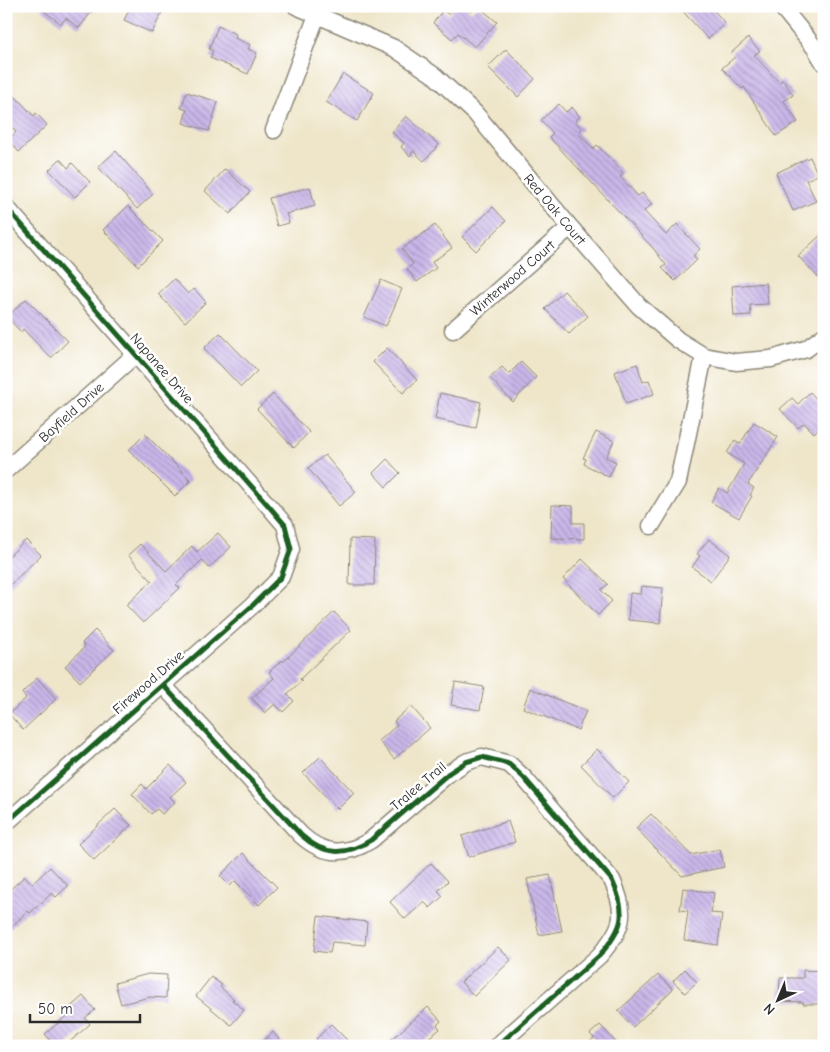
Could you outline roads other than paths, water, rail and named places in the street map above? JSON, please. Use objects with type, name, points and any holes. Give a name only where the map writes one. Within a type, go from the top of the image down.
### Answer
[{"type":"street","name":"Red Oak Court","points":[[296,6],[394,48],[435,76],[475,113],[639,306],[678,340],[704,356],[736,362],[771,359],[806,349],[824,336]]},
{"type":"street","points":[[781,6],[815,48],[824,63]]},
{"type":"street","points":[[274,130],[317,15]]},
{"type":"street","name":"Napanee Drive","points":[[6,207],[285,525],[291,549]]},
{"type":"street","name":"Winterwood Court","points":[[453,330],[570,227]]},
{"type":"street","name":"Bayfield Drive","points":[[6,470],[136,354]]},
{"type":"street","points":[[651,526],[678,482],[704,356]]},
{"type":"street","name":"Firewood Drive","points":[[6,823],[253,605],[281,577],[291,549]]},
{"type":"street","name":"Tralee Trail","points":[[163,685],[300,836],[308,842],[327,850],[349,850],[360,847],[372,840],[449,773],[466,762],[482,757],[509,764],[524,778],[612,880],[620,897],[622,918],[613,939],[599,956],[497,1046]]}]
